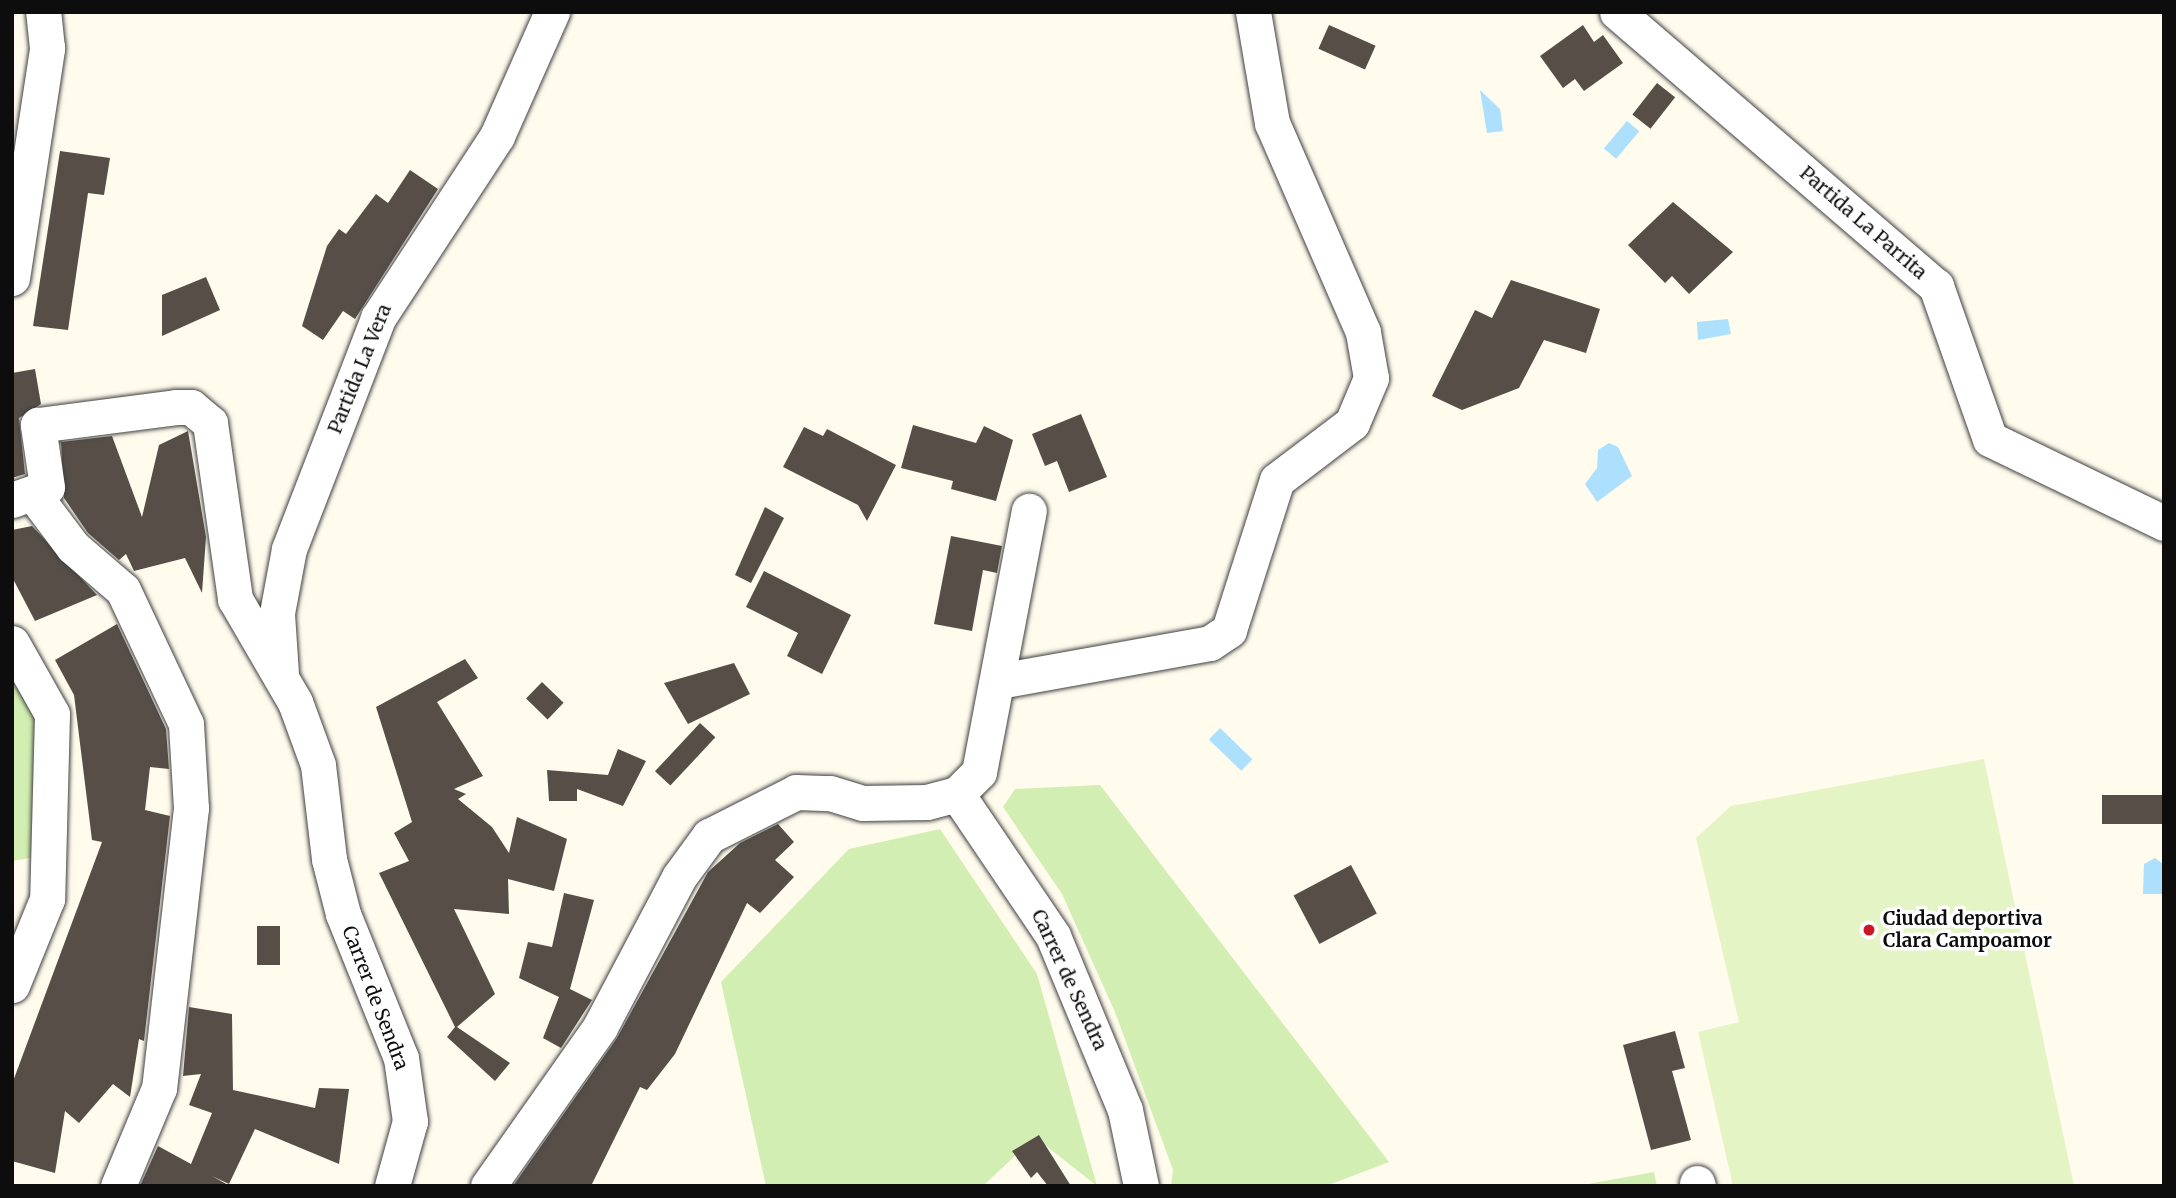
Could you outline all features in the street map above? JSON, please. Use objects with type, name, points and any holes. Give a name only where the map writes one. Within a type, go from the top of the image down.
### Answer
[{"type":"street","points":[[43,12],[47,48]]},
{"type":"street","points":[[12,278],[47,48],[50,12]]},
{"type":"street","name":"Partida La Vera","points":[[281,678],[277,613],[289,549],[374,328],[412,258],[497,136],[552,12]]},
{"type":"street","points":[[999,681],[1210,643],[1229,630],[1277,480],[1352,423],[1371,378],[1363,332],[1272,123],[1269,76],[1253,12]]},
{"type":"street","name":"Partida La Parrita","points":[[1616,12],[1936,286],[1990,439],[2164,523]]},
{"type":"street","name":"Carrer de Sendra","points":[[118,1186],[159,1088],[191,808],[186,724],[122,590],[23,498],[49,480],[35,438],[37,425],[176,407],[203,413],[219,459],[235,599],[281,678],[318,765],[329,859],[343,914],[401,1058],[410,1121],[393,1186]]},
{"type":"street","points":[[488,1186],[600,1027],[679,877],[709,836],[796,792],[896,804],[957,794],[987,752],[1029,511]]},
{"type":"street","points":[[12,643],[52,715],[47,899],[12,985]]},
{"type":"street","name":"Carrer de Sendra","points":[[957,794],[1052,936],[1125,1110],[1140,1186]]},
{"type":"green space","points":[[12,643],[52,714],[48,855],[12,861]]},
{"type":"green space","name":"Ciudad deportiva Clara Campoamor","points":[[1984,759],[2074,1186],[1733,1186],[1698,1032],[1739,1022],[1696,838],[1731,806]]},
{"type":"green space","points":[[1100,785],[1389,1162],[1326,1186],[1171,1186],[1173,1170],[1115,1012],[1062,894],[1003,807],[1015,789]]},
{"type":"green space","points":[[940,829],[1037,974],[1097,1186],[1035,1137],[983,1186],[766,1186],[721,982],[849,849]]},
{"type":"green space","points":[[1654,1172],[1657,1186],[1577,1186]]},
{"type":"water","points":[[1480,90],[1500,109],[1503,131],[1487,133]]},
{"type":"water","points":[[1627,121],[1639,131],[1616,159],[1604,149]]},
{"type":"water","points":[[1728,319],[1731,334],[1698,340],[1697,322]]},
{"type":"water","points":[[1609,443],[1618,447],[1632,476],[1597,502],[1585,484],[1597,468],[1598,450]]},
{"type":"water","points":[[1220,728],[1252,759],[1241,771],[1209,740]]},
{"type":"water","points":[[2155,858],[2163,864],[2162,894],[2143,894],[2144,864]]},
{"type":"building","points":[[1329,25],[1376,46],[1365,69],[1318,49]]},
{"type":"building","points":[[1583,25],[1594,42],[1603,35],[1623,63],[1584,91],[1575,79],[1563,88],[1540,56]]},
{"type":"building","points":[[1657,83],[1675,97],[1650,129],[1632,115]]},
{"type":"building","points":[[60,151],[110,158],[104,195],[88,193],[68,330],[33,326]]},
{"type":"building","points":[[410,170],[438,189],[355,319],[343,311],[323,340],[302,326],[327,246],[339,229],[346,234],[376,194],[388,203]]},
{"type":"building","points":[[1673,202],[1733,252],[1689,294],[1672,276],[1665,283],[1628,245]]},
{"type":"building","points":[[206,277],[220,310],[162,336],[162,295]]},
{"type":"building","points":[[1511,280],[1600,309],[1586,353],[1544,340],[1519,388],[1462,410],[1432,396],[1475,310],[1492,318]]},
{"type":"building","points":[[35,369],[41,404],[19,418],[25,474],[12,478],[12,373]]},
{"type":"building","points":[[1081,414],[1107,477],[1069,492],[1057,461],[1045,466],[1032,434]]},
{"type":"building","points":[[913,425],[976,443],[984,426],[1013,440],[996,501],[951,489],[953,481],[901,468]]},
{"type":"building","points":[[804,427],[823,436],[827,429],[896,465],[867,521],[858,505],[783,467]]},
{"type":"building","points":[[188,431],[206,537],[202,593],[185,558],[134,571],[126,554],[119,560],[88,533],[64,498],[61,442],[112,436],[142,517],[159,445]]},
{"type":"building","points":[[765,507],[784,518],[751,583],[735,575]]},
{"type":"building","points":[[32,526],[97,595],[35,621],[12,577],[12,530]]},
{"type":"building","points":[[951,536],[1002,546],[997,573],[983,570],[972,631],[934,624]]},
{"type":"building","points":[[764,571],[851,615],[822,674],[787,656],[798,633],[746,607]]},
{"type":"building","points":[[117,624],[166,729],[169,769],[150,767],[145,810],[170,816],[144,1041],[139,1039],[130,1097],[113,1084],[79,1123],[65,1111],[55,1173],[12,1161],[12,1084],[102,842],[92,840],[74,695],[55,660]]},
{"type":"building","points":[[465,659],[478,678],[437,702],[483,776],[454,789],[466,794],[458,799],[492,827],[509,853],[517,817],[567,839],[554,891],[508,879],[509,914],[454,909],[495,994],[457,1027],[510,1063],[495,1081],[447,1037],[455,1027],[379,873],[409,861],[394,833],[412,822],[376,707]]},
{"type":"building","points":[[734,663],[750,694],[688,724],[664,683]]},
{"type":"building","points":[[542,682],[564,703],[548,719],[526,699]]},
{"type":"building","points":[[700,723],[715,737],[670,786],[655,771]]},
{"type":"building","points":[[618,749],[646,761],[623,806],[577,789],[577,801],[549,801],[547,770],[608,775]]},
{"type":"building","points":[[2102,795],[2164,795],[2164,824],[2102,824]]},
{"type":"building","points":[[778,824],[794,842],[775,860],[794,877],[760,913],[747,903],[675,1054],[647,1090],[640,1087],[591,1186],[513,1186],[617,1038],[708,872],[740,843]]},
{"type":"building","points":[[1351,865],[1377,914],[1319,944],[1294,896]]},
{"type":"building","points":[[564,893],[594,900],[570,989],[592,1000],[561,1048],[543,1038],[559,997],[519,978],[528,942],[552,947]]},
{"type":"building","points":[[257,926],[280,926],[280,965],[257,965]]},
{"type":"building","points":[[189,1007],[232,1014],[233,1090],[315,1108],[319,1088],[349,1089],[339,1164],[255,1129],[229,1184],[212,1176],[230,1186],[140,1186],[158,1146],[191,1164],[212,1113],[189,1105],[201,1074],[183,1076]]},
{"type":"building","points":[[1675,1031],[1685,1068],[1672,1071],[1691,1140],[1651,1150],[1623,1045]]},
{"type":"building","points":[[1039,1135],[1071,1186],[1048,1186],[1037,1172],[1031,1178],[1012,1151]]},
{"type":"place","name":"Ciudad deportiva Clara Campoamor","points":[[1869,930]]}]
